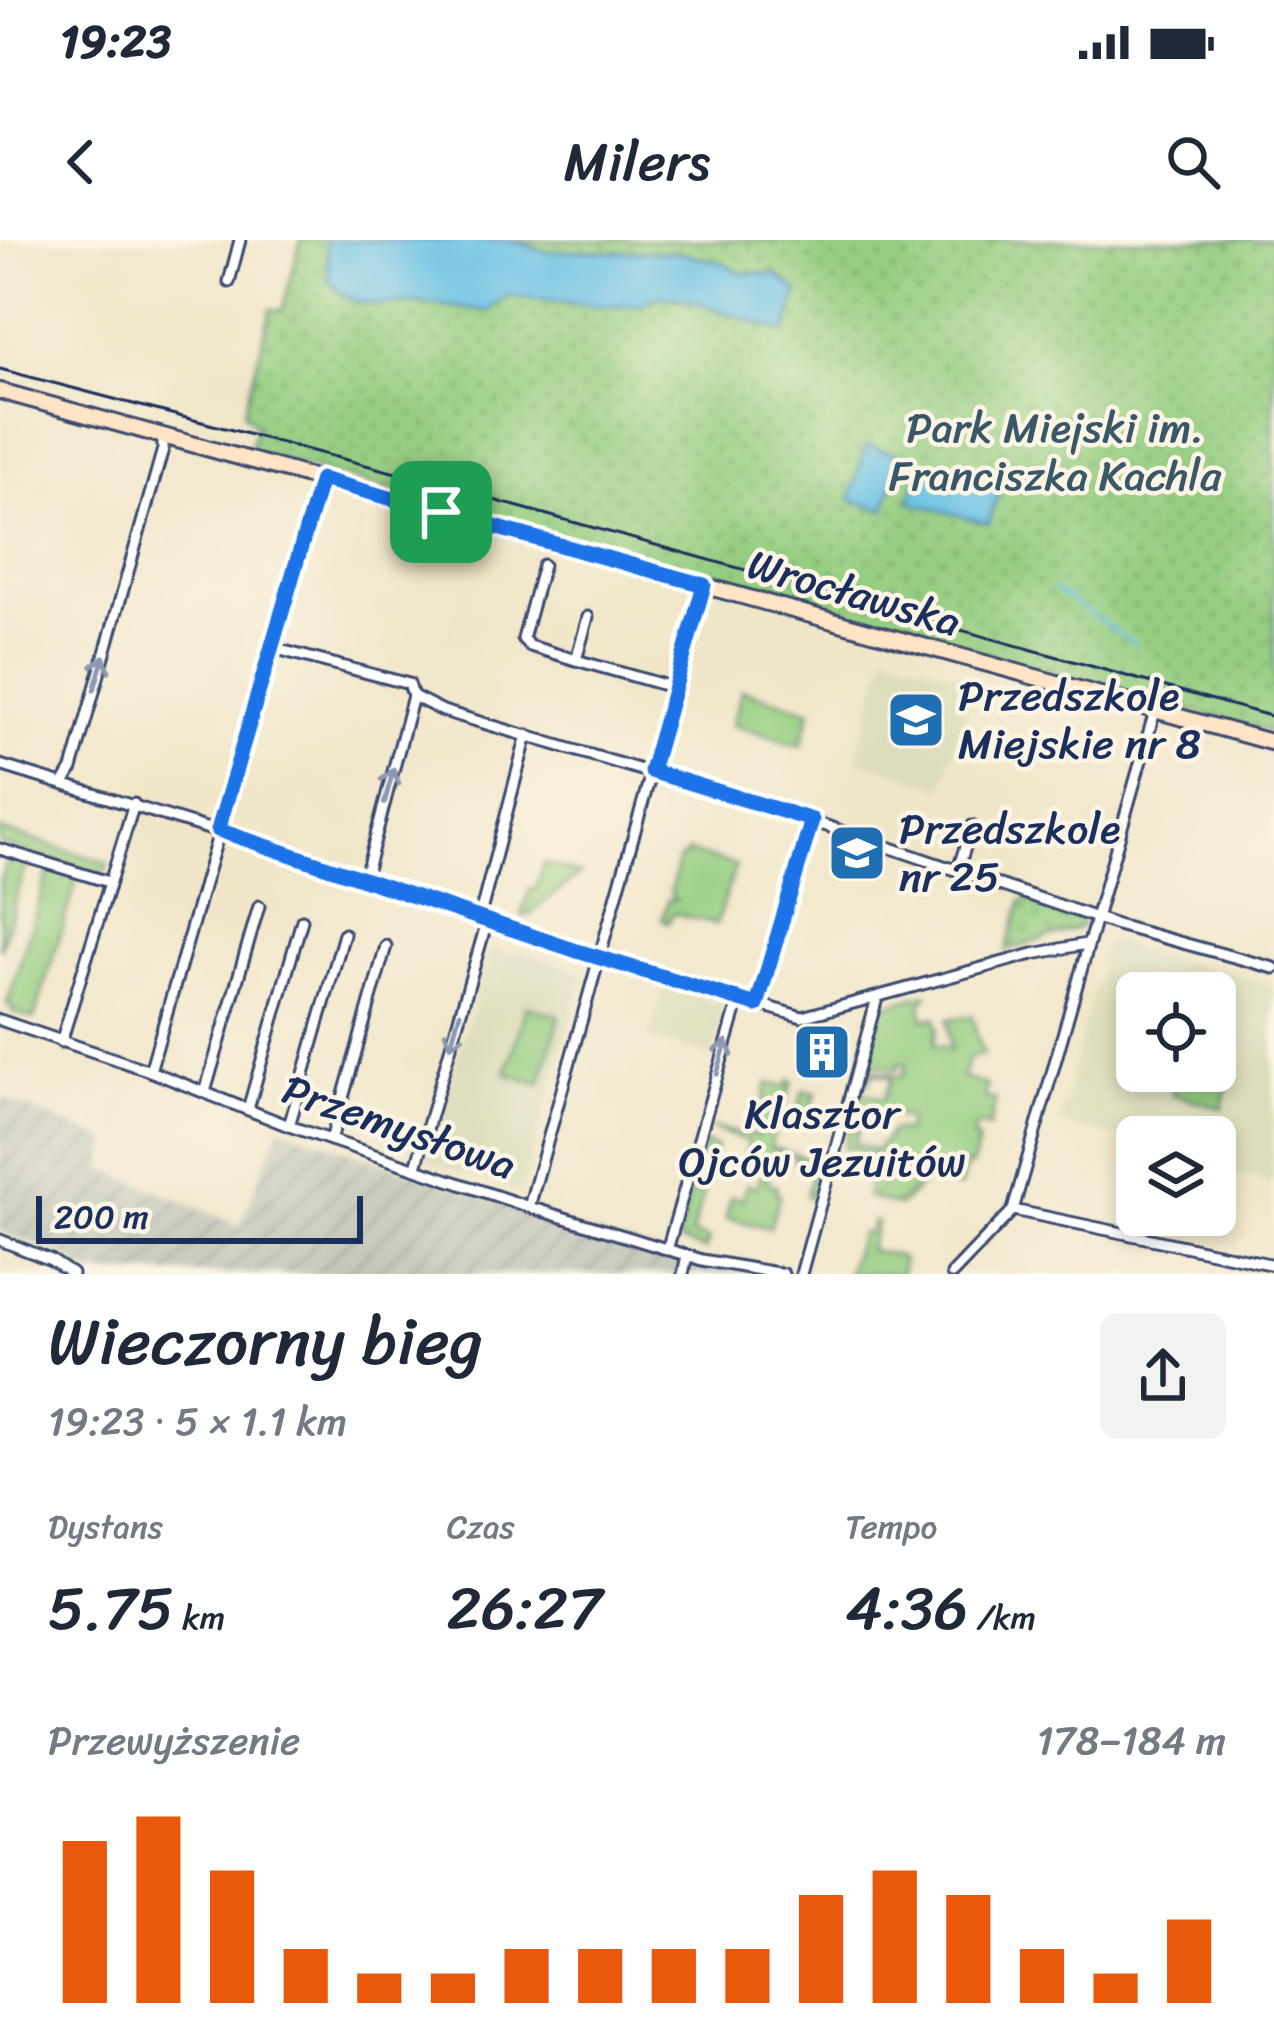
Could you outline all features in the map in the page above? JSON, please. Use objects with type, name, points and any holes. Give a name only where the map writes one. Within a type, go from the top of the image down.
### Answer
[{"type":"main road","name":"Wrocławska","points":[[0,391],[1274,743]]},
{"type":"street","points":[[230,282],[240,240]]},
{"type":"street","points":[[63,784],[72,770],[158,469],[163,436]]},
{"type":"street","points":[[150,1071],[321,479]]},
{"type":"street","points":[[543,565],[523,639],[530,646],[675,688]]},
{"type":"street","points":[[529,1207],[704,585]]},
{"type":"street","points":[[576,660],[588,617]]},
{"type":"street","points":[[273,648],[409,684],[413,696],[365,877]]},
{"type":"street","points":[[413,696],[443,712],[812,820],[1117,925],[1274,968]]},
{"type":"street","points":[[952,1274],[1012,1210],[1156,711]]},
{"type":"street","points":[[416,1167],[484,917],[527,734]]},
{"type":"street","points":[[0,765],[365,877],[598,957],[802,1017],[1086,944]]},
{"type":"street","points":[[61,1042],[134,804]]},
{"type":"street","points":[[757,1005],[812,820]]},
{"type":"street","points":[[958,869],[972,826]]},
{"type":"street","points":[[0,849],[109,882]]},
{"type":"street","points":[[205,1092],[259,906]]},
{"type":"street","points":[[248,1109],[302,920]]},
{"type":"street","points":[[289,1126],[344,934]]},
{"type":"street","points":[[331,1140],[386,946]]},
{"type":"street","points":[[801,1274],[878,998]]},
{"type":"street","points":[[667,1250],[739,1000]]},
{"type":"street","name":"Przemysłowa","points":[[0,1020],[150,1071],[289,1126],[529,1207],[687,1256],[783,1274]]},
{"type":"street","points":[[1012,1210],[1274,1265]]},
{"type":"street","points":[[0,1240],[52,1260],[71,1274]]},
{"type":"street","points":[[683,1274],[687,1256]]},
{"type":"shaded area","name":"Przedszkole Miejskie nr 8","points":[[886,653],[974,679],[943,788],[856,759]]},
{"type":"shaded area","points":[[1119,941],[1133,950],[1197,965],[1204,971],[1227,972],[1116,972],[1116,1092],[1236,1092],[1236,975],[1274,985],[1274,1182],[1236,1175],[1236,1116],[1116,1116],[1116,1138],[1059,1123],[1100,953],[1108,943]]},
{"type":"shaded area","points":[[491,948],[511,956],[515,950],[584,973],[518,1191],[429,1162],[426,1156]]},
{"type":"shaded area","points":[[664,987],[726,1006],[712,1056],[649,1037]]},
{"type":"shaded area","points":[[0,1097],[108,1141],[103,1168],[240,1226],[280,1127],[531,1214],[701,1265],[751,1274],[91,1274],[63,1254],[0,1232]]},
{"type":"green space","name":"Park Miejski im. Franciszka Kachla","points":[[301,240],[1274,240],[1274,733],[249,451],[256,426],[244,412],[271,309],[282,311]]},
{"type":"green space","points":[[742,690],[811,710],[801,746],[732,725]]},
{"type":"green space","points":[[0,830],[108,863],[104,875],[0,844]]},
{"type":"green space","points":[[687,852],[736,865],[716,924],[673,913],[668,923],[662,919],[668,900],[675,900],[670,893],[679,858]]},
{"type":"green space","points":[[9,857],[27,864],[0,950],[0,879]]},
{"type":"green space","points":[[543,863],[580,874],[527,916],[521,915],[530,889],[536,890]]},
{"type":"green space","points":[[49,869],[75,877],[76,883],[34,1019],[12,1012],[14,1007],[7,1005]]},
{"type":"green space","points":[[1026,898],[1081,917],[1081,927],[1006,951]]},
{"type":"green space","points":[[928,994],[921,1005],[924,1019],[935,1017],[934,1044],[951,1049],[948,1019],[972,1016],[983,1055],[969,1057],[963,1078],[987,1085],[984,1097],[996,1100],[989,1128],[976,1125],[973,1139],[979,1141],[960,1188],[927,1180],[928,1171],[844,1147],[854,1112],[862,1115],[855,1144],[876,1150],[893,1130],[905,1132],[908,1119],[856,1104],[859,1091],[884,1099],[892,1077],[874,1073],[868,1084],[861,1082],[865,1067],[901,1077],[907,1065],[900,1062],[897,1070],[867,1061],[883,1005]]},
{"type":"green space","points":[[526,1006],[560,1016],[540,1084],[506,1074]]},
{"type":"green space","points":[[793,1081],[783,1112],[796,1116],[803,1090],[816,1093],[807,1125],[778,1119],[770,1147],[824,1163],[815,1197],[806,1196],[813,1168],[776,1150],[767,1183],[777,1186],[780,1194],[770,1228],[726,1218],[731,1196],[742,1199],[747,1184],[757,1187],[765,1164],[746,1151],[748,1142],[711,1128],[758,1136],[756,1126],[768,1083],[786,1087]]},
{"type":"green space","points":[[1173,1092],[1226,1092],[1223,1108]]},
{"type":"green space","points":[[704,1143],[716,1147],[692,1234],[709,1240],[705,1250],[678,1241]]},
{"type":"green space","points":[[876,1157],[929,1171],[925,1182],[899,1206],[866,1197]]},
{"type":"green space","points":[[873,1221],[877,1222],[869,1250],[899,1256],[901,1274],[847,1273],[861,1233],[868,1234]]},
{"type":"water","points":[[326,240],[513,240],[544,251],[675,252],[724,263],[741,273],[776,274],[797,291],[786,333],[684,298],[657,296],[640,305],[598,306],[507,295],[489,311],[415,303],[365,304],[341,293],[329,281]]},
{"type":"water","points":[[866,445],[901,455],[885,510],[850,500]]},
{"type":"water","points":[[920,467],[999,490],[989,524],[910,502]]},
{"type":"waterway","points":[[1054,589],[1136,645]]},
{"type":"tram line","points":[[0,369],[400,474],[1274,717]]},
{"type":"place","name":"Przedszkole Miejskie nr 8","points":[[916,720]]},
{"type":"place","name":"Przedszkole nr 25","points":[[857,853]]},
{"type":"place","name":"Klasztor Ojców Jezuitów","points":[[822,1052]]},
{"type":"route","points":[[321,479],[441,512],[704,585],[651,771],[812,820],[757,1005],[577,951],[218,830],[321,479]]}]
